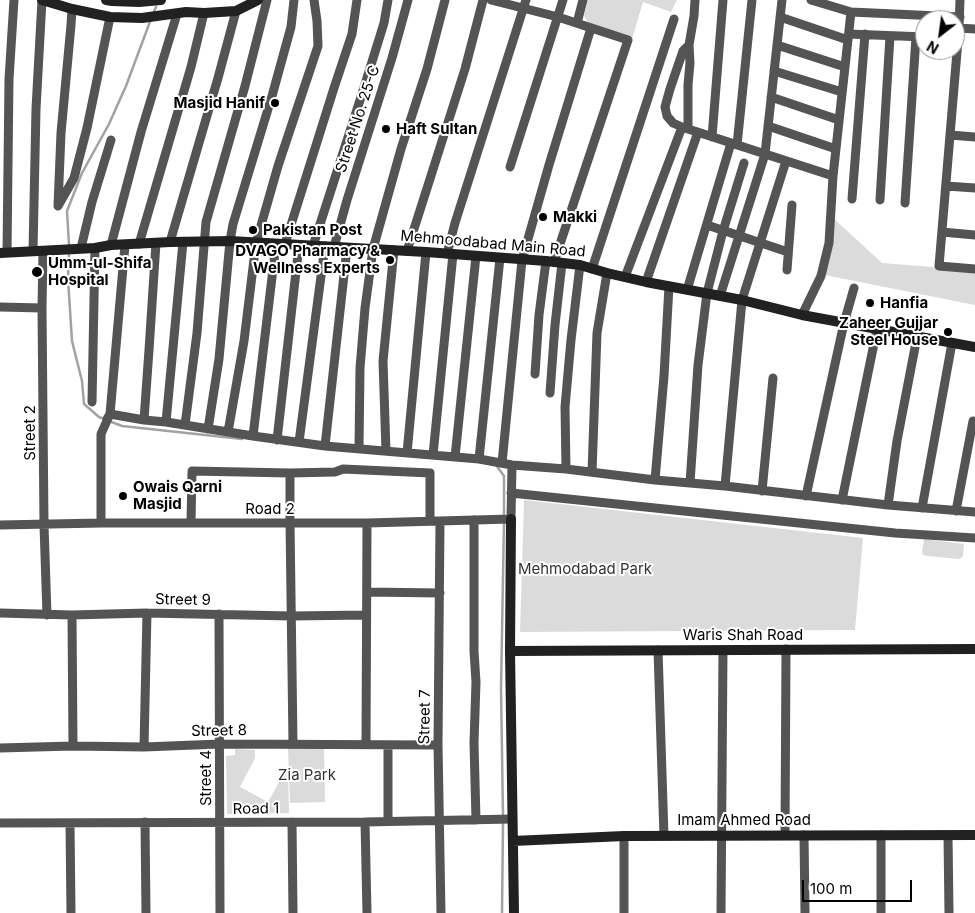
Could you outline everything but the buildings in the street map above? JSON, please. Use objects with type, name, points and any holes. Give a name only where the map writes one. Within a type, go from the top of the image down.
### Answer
[{"type":"street","points":[[4,252],[4,158],[14,0]]},
{"type":"street","points":[[42,0],[110,17],[142,18],[186,12],[236,11],[258,0]]},
{"type":"street","name":"Street 2","points":[[42,0],[36,109],[42,251],[44,525],[47,615]]},
{"type":"street","points":[[106,0],[112,2],[161,0]]},
{"type":"street","points":[[185,425],[197,333],[206,222],[245,86],[267,0]]},
{"type":"street","points":[[208,428],[219,359],[233,224],[291,27],[294,0]]},
{"type":"street","points":[[228,432],[244,342],[256,243],[278,166],[318,46],[318,21],[314,0]]},
{"type":"street","points":[[253,436],[281,244],[352,34],[358,0]]},
{"type":"street","points":[[313,246],[384,23],[388,0]]},
{"type":"street","name":"Street No. 25-C","points":[[299,442],[330,247],[347,200],[392,58],[408,0]]},
{"type":"street","points":[[359,448],[360,368],[365,308],[373,249],[401,149],[427,69],[445,0]]},
{"type":"street","points":[[407,251],[465,69],[483,0]]},
{"type":"street","points":[[491,0],[524,4],[628,40],[554,262],[539,315],[535,374]]},
{"type":"street","points":[[510,167],[563,0]]},
{"type":"street","points":[[577,23],[584,0]]},
{"type":"street","points":[[625,277],[685,128],[690,63],[689,45],[695,0]]},
{"type":"street","points":[[712,137],[723,0]]},
{"type":"street","points":[[688,290],[734,144],[752,0]]},
{"type":"street","points":[[720,296],[765,154],[782,0]]},
{"type":"street","points":[[811,0],[851,12],[915,16]]},
{"type":"street","points":[[433,455],[450,254],[456,223],[524,4]]},
{"type":"street","points":[[72,9],[61,133],[58,206],[74,178],[87,128],[110,17]]},
{"type":"street","points":[[170,242],[236,11]]},
{"type":"street","points":[[802,315],[821,276],[829,243],[833,176],[851,12]]},
{"type":"street","points":[[139,244],[204,13]]},
{"type":"street","points":[[111,245],[141,132],[177,14]]},
{"type":"street","points":[[780,17],[848,37],[865,34],[915,37]]},
{"type":"street","points":[[592,269],[674,19]]},
{"type":"street","points":[[502,463],[522,260],[591,28]]},
{"type":"street","points":[[852,199],[865,34]]},
{"type":"street","points":[[880,200],[890,36]]},
{"type":"street","points":[[689,45],[683,51],[666,107],[667,116],[673,123],[833,176]]},
{"type":"street","points":[[777,45],[845,66]]},
{"type":"street","points":[[905,203],[919,60]]},
{"type":"street","points":[[955,60],[939,266],[975,269]]},
{"type":"street","points":[[774,71],[842,92]]},
{"type":"street","points":[[771,97],[839,120]]},
{"type":"street","points":[[768,126],[836,149]]},
{"type":"street","points":[[646,282],[698,132]]},
{"type":"street","points":[[950,135],[975,137]]},
{"type":"street","points":[[79,248],[111,140]]},
{"type":"street","points":[[725,486],[742,300],[786,161]]},
{"type":"street","points":[[690,483],[698,365],[707,293],[723,231],[744,163]]},
{"type":"street","points":[[946,186],[975,188]]},
{"type":"street","points":[[787,270],[792,205]]},
{"type":"street","points":[[707,225],[788,252]]},
{"type":"street","points":[[942,232],[975,235]]},
{"type":"street","name":"Mehmoodabad Main Road","points":[[4,252],[170,242],[230,241],[426,252],[554,262],[580,265],[646,282],[742,300],[802,315],[975,346]]},
{"type":"street","points":[[166,422],[183,242]]},
{"type":"street","points":[[144,420],[156,243]]},
{"type":"street","points":[[100,523],[101,434],[109,416],[125,245]]},
{"type":"street","points":[[277,440],[299,245]]},
{"type":"street","points":[[92,402],[95,248]]},
{"type":"street","points":[[325,446],[347,248]]},
{"type":"street","points":[[386,451],[383,361],[394,250]]},
{"type":"street","points":[[407,453],[426,252]]},
{"type":"street","points":[[455,457],[476,256]]},
{"type":"street","points":[[479,459],[500,258]]},
{"type":"street","points":[[550,392],[555,325],[554,262]]},
{"type":"street","points":[[566,468],[565,407],[580,265]]},
{"type":"street","points":[[592,472],[597,333],[607,273]]},
{"type":"street","points":[[655,480],[669,286]]},
{"type":"street","points":[[806,496],[844,323],[854,288]]},
{"type":"street","points":[[0,307],[42,308]]},
{"type":"street","points":[[842,500],[877,329]]},
{"type":"street","points":[[888,505],[897,441],[917,337]]},
{"type":"street","points":[[922,508],[952,343]]},
{"type":"street","points":[[762,491],[773,378]]},
{"type":"street","points":[[109,416],[166,422],[325,446],[479,459],[512,465],[566,468],[655,480],[725,486],[888,505],[975,512]]},
{"type":"street","points":[[956,511],[973,421]]},
{"type":"street","points":[[512,465],[508,519],[510,651],[508,819],[512,841],[514,913]]},
{"type":"street","points":[[191,523],[192,471],[290,473],[335,472],[343,469],[430,473],[430,521]]},
{"type":"street","points":[[290,473],[293,744]]},
{"type":"street","points":[[511,493],[895,533],[975,538]]},
{"type":"street","name":"Road 2","points":[[0,526],[100,523],[367,523],[508,519]]},
{"type":"street","points":[[476,520],[474,743],[476,820]]},
{"type":"street","name":"Street 7","points":[[440,521],[438,746],[441,913]]},
{"type":"street","points":[[366,744],[367,523]]},
{"type":"street","points":[[367,592],[440,593]]},
{"type":"street","name":"Street 9","points":[[0,613],[47,615],[147,613],[292,616],[366,615]]},
{"type":"street","points":[[144,747],[147,613]]},
{"type":"street","name":"Street 4","points":[[219,614],[220,913]]},
{"type":"street","points":[[72,615],[73,746]]},
{"type":"street","points":[[785,835],[786,649]]},
{"type":"street","name":"Waris Shah Road","points":[[510,651],[975,649]]},
{"type":"street","points":[[658,650],[664,836]]},
{"type":"street","points":[[721,913],[723,650]]},
{"type":"street","name":"Street 8","points":[[0,748],[144,747],[220,744],[438,746]]},
{"type":"street","points":[[388,746],[388,821]]},
{"type":"street","name":"Road 1","points":[[0,823],[365,822],[508,819]]},
{"type":"street","points":[[145,822],[146,913]]},
{"type":"street","points":[[292,822],[293,913]]},
{"type":"street","points":[[365,822],[367,913]]},
{"type":"street","points":[[70,823],[71,913]]},
{"type":"street","points":[[804,835],[804,913]]},
{"type":"street","points":[[880,835],[881,913]]},
{"type":"street","points":[[948,835],[949,913]]},
{"type":"street","name":"Imam Ahmed Road","points":[[512,841],[624,836],[975,835]]},
{"type":"street","points":[[624,836],[624,913]]},
{"type":"green space","points":[[588,0],[677,0],[671,12],[643,2],[632,39],[591,27],[584,16]]},
{"type":"green space","points":[[833,218],[882,263],[975,272],[975,305],[825,275]]},
{"type":"green space","name":"Mehmodabad Park","points":[[524,500],[863,538],[855,630],[520,632]]},
{"type":"green space","points":[[924,539],[964,544],[963,556],[960,559],[923,555]]},
{"type":"green space","name":"Zia Park","points":[[324,747],[325,802],[290,803],[288,748]]},
{"type":"green space","points":[[235,749],[255,750],[255,758],[240,787],[268,802],[284,773],[288,773],[289,813],[227,814],[226,756],[235,755]]},
{"type":"waterway","points":[[153,14],[156,7]]},
{"type":"waterway","points":[[69,245],[67,211],[82,173],[109,124],[126,86],[151,19]]},
{"type":"waterway","points":[[69,251],[68,279],[72,341],[82,381],[84,404],[104,419]]},
{"type":"waterway","points":[[109,421],[122,426],[242,439]]},
{"type":"waterway","points":[[496,465],[504,476],[504,517]]},
{"type":"waterway","points":[[503,817],[501,688],[504,522]]},
{"type":"waterway","points":[[502,913],[503,822]]},
{"type":"place","name":"Masjid Hanif","points":[[275,103]]},
{"type":"place","name":"Haft Sultan","points":[[386,129]]},
{"type":"place","name":"Makki","points":[[543,217]]},
{"type":"place","name":"Pakistan Post","points":[[253,230]]},
{"type":"place","name":"DVAGO Pharmacy & Wellness Experts","points":[[390,260]]},
{"type":"place","name":"Umm-ul-Shifa Hospital","points":[[37,272]]},
{"type":"place","name":"Hanfia","points":[[870,303]]},
{"type":"place","name":"Zaheer Gujjar Steel House","points":[[948,332]]},
{"type":"place","name":"Owais Qarni Masjid","points":[[123,496]]}]
